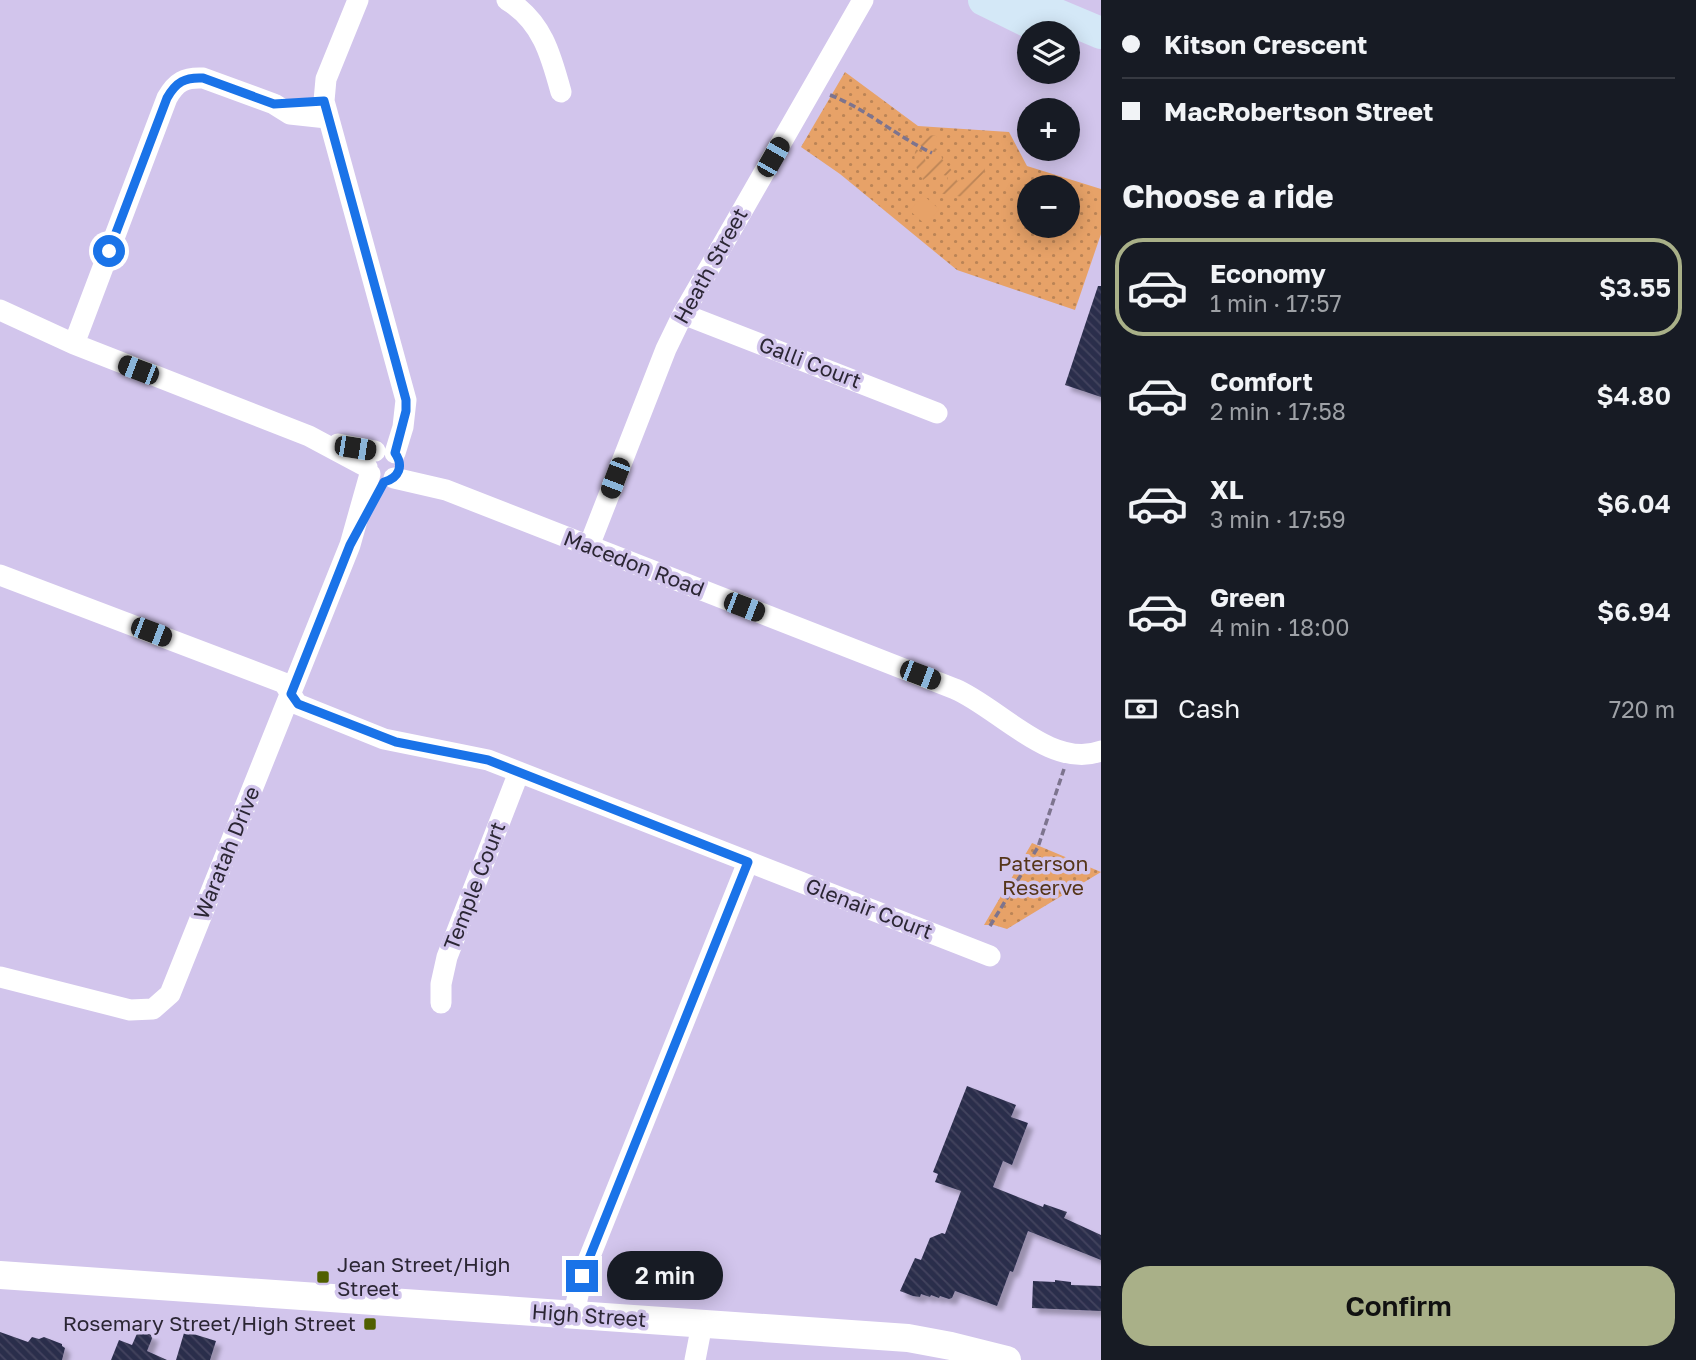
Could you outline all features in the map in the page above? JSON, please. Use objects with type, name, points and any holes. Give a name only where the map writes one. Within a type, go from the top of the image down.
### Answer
[{"type":"main road","points":[[984,0],[1028,21]]},
{"type":"main road","points":[[1022,0],[1101,33]]},
{"type":"main road","points":[[1080,43],[1101,51]]},
{"type":"main road","name":"High Street","points":[[0,1275],[908,1338],[1007,1360]]},
{"type":"street","name":"Waratah Drive","points":[[0,977],[130,1010],[153,1009],[166,999],[406,411],[403,388],[326,110],[326,79],[358,0]]},
{"type":"street","points":[[507,0],[527,14],[544,37],[561,92]]},
{"type":"street","name":"Heath Street","points":[[589,546],[666,349],[683,314],[863,0]]},
{"type":"street","points":[[74,344],[172,89],[186,79],[203,78],[274,104],[326,110]]},
{"type":"street","name":"Macedon Road","points":[[0,310],[74,344],[943,684],[979,700],[1034,739],[1069,753]]},
{"type":"street","name":"Galli Court","points":[[683,314],[937,413]]},
{"type":"street","name":"Glenair Court","points":[[0,575],[284,683],[298,704],[384,739],[477,756],[990,956]]},
{"type":"street","points":[[1069,753],[1082,755],[1101,751]]},
{"type":"street","name":"Temple Court","points":[[441,1003],[441,984],[447,957],[519,772]]},
{"type":"street","points":[[574,1314],[582,1276],[748,862]]},
{"type":"street","points":[[695,1360],[702,1324]]},
{"type":"path","points":[[828,94],[854,104],[908,141],[932,153]]},
{"type":"path","points":[[990,926],[1038,847],[1069,753]]},
{"type":"green space","points":[[845,72],[918,126],[1009,132],[1017,147],[1017,161],[1024,161],[1027,166],[1056,175],[1017,175],[1017,238],[1080,238],[1080,182],[1101,189],[1101,234],[1075,310],[957,270],[840,174],[801,147]]},
{"type":"green space","points":[[937,135],[934,147],[941,152],[942,159],[957,181],[975,176],[985,167],[984,176],[963,197],[938,193],[946,187],[948,176],[933,173],[923,180],[917,169],[916,149],[923,154],[926,162],[936,163],[936,152],[918,145],[925,136]]},
{"type":"green space","points":[[923,195],[939,209],[926,225],[910,211]]},
{"type":"green space","name":"Paterson Reserve","points":[[1032,843],[1101,872],[1007,929],[984,925]]},
{"type":"building","points":[[1098,286],[1101,286],[1101,397],[1065,385]]},
{"type":"building","points":[[967,1086],[1016,1105],[1011,1117],[1028,1123],[1012,1165],[1003,1161],[993,1187],[1043,1207],[1044,1204],[1067,1212],[1064,1218],[1101,1235],[1101,1260],[1028,1231],[997,1306],[955,1291],[949,1299],[921,1294],[920,1297],[913,1296],[900,1291],[915,1258],[921,1260],[930,1238],[945,1234],[961,1191],[935,1182],[938,1174],[933,1172]]},
{"type":"building","points":[[1033,1281],[1071,1282],[1071,1285],[1101,1286],[1101,1311],[1032,1308]]},
{"type":"building","points":[[139,1329],[153,1336],[147,1351],[167,1360],[111,1360],[119,1340],[132,1345]]},
{"type":"building","points":[[0,1332],[28,1342],[32,1337],[44,1337],[62,1344],[65,1348],[62,1360],[0,1360]]},
{"type":"building","points":[[184,1333],[216,1341],[210,1360],[176,1360]]},
{"type":"place","name":"Jean Street/High Street","points":[[323,1277]]},
{"type":"place","name":"Rosemary Street/High Street","points":[[370,1324]]},
{"type":"route","points":[[109,251],[167,98],[179,82],[194,77],[213,80],[274,104],[324,101],[406,400],[406,411],[395,453],[400,469],[394,478],[384,482],[350,545],[291,694],[298,704],[384,739],[477,756],[748,862],[582,1276]]}]
